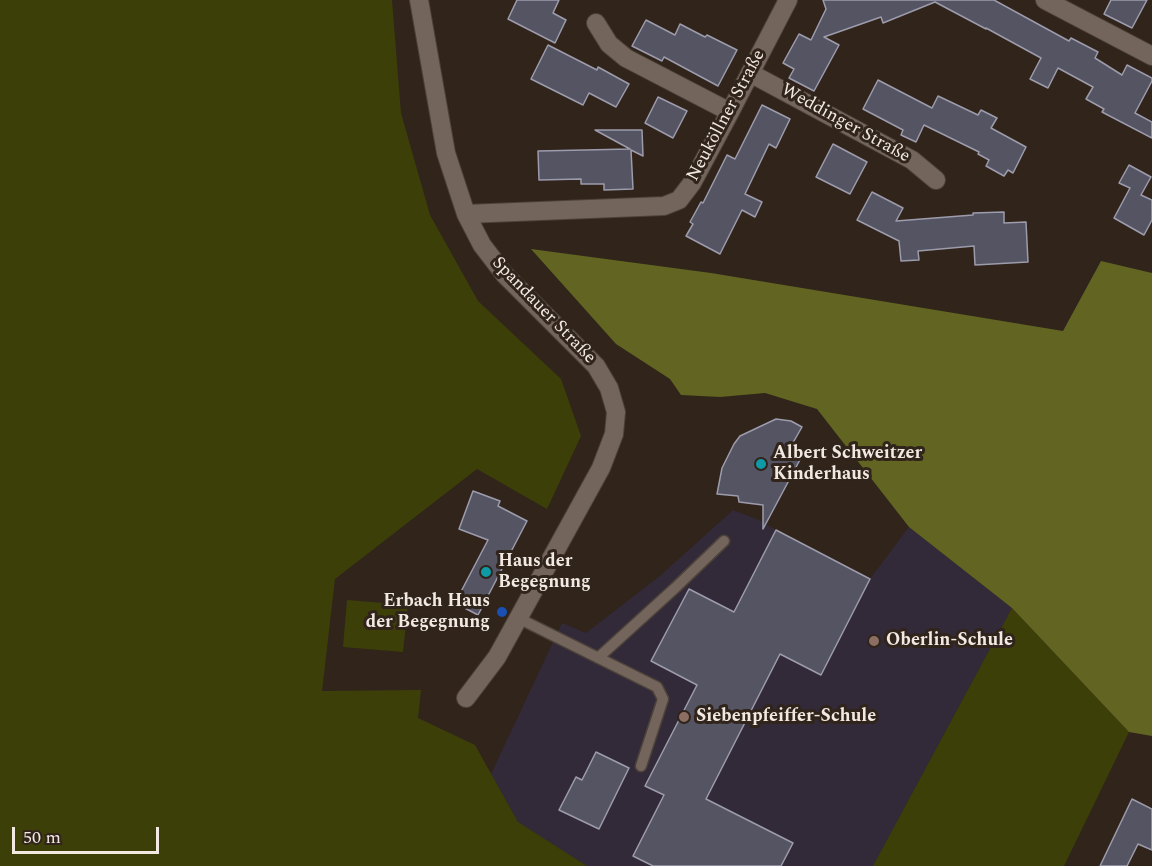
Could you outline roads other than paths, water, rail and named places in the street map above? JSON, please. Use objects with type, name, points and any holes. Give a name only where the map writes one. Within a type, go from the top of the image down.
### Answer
[{"type":"street","name":"Spandauer Straße","points":[[419,0],[446,153],[466,214],[482,245],[505,275],[596,366],[609,388],[616,412],[614,434],[601,468],[497,657],[466,698]]},
{"type":"street","name":"Neuköllner Straße","points":[[466,214],[664,206],[679,200],[692,183],[788,0]]},
{"type":"street","points":[[1046,0],[1152,56]]},
{"type":"street","points":[[596,23],[609,44],[626,58],[730,112]]},
{"type":"street","name":"Weddinger Straße","points":[[750,73],[912,160],[936,180]]},
{"type":"lane","points":[[598,658],[724,541]]},
{"type":"lane","points":[[519,618],[657,687],[663,699],[641,766]]},
{"type":"place","name":"Albert Schweitzer Kinderhaus","points":[[761,464]]},
{"type":"place","name":"Haus der Begegnung","points":[[486,572]]},
{"type":"place","name":"Erbach Haus der Begegnung","points":[[502,612]]},
{"type":"place","name":"Oberlin-Schule","points":[[874,641]]},
{"type":"place","name":"Siebenpfeiffer-Schule","points":[[684,717]]}]
